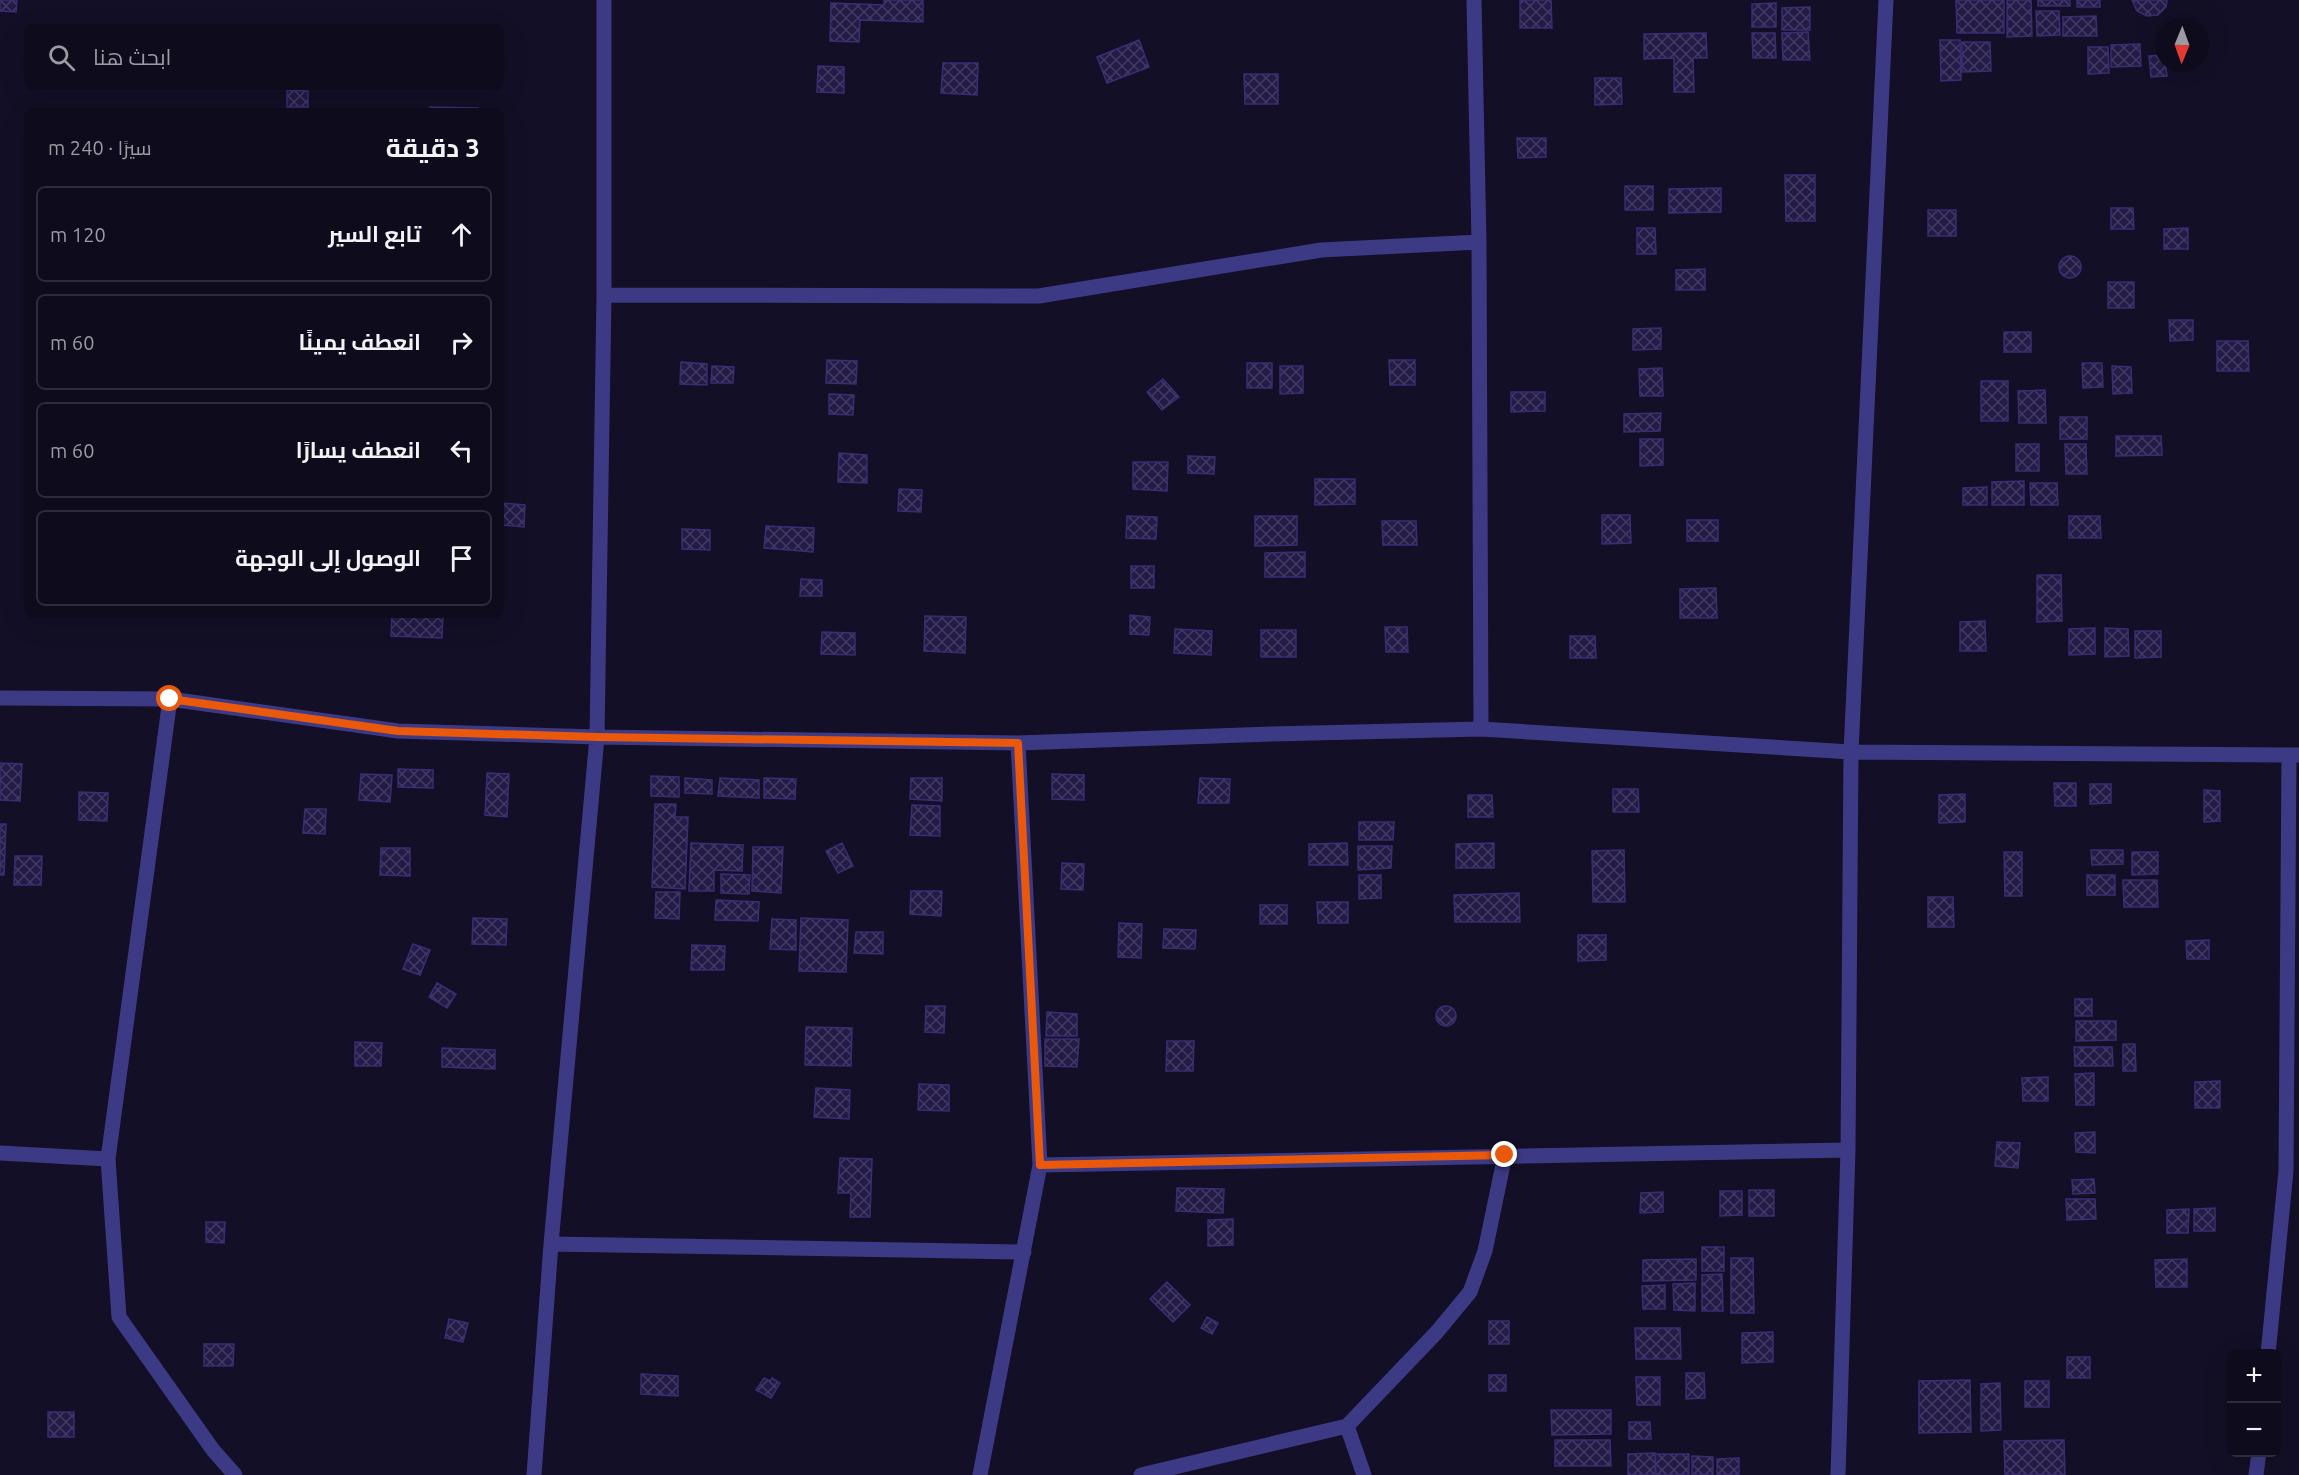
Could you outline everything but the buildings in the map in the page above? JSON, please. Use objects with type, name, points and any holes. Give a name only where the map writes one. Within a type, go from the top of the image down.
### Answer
[{"type":"street","points":[[534,1475],[551,1244],[597,737],[604,296],[604,0]]},
{"type":"street","points":[[1474,0],[1479,242],[1481,729]]},
{"type":"street","points":[[1838,1475],[1848,1150],[1851,752],[1886,0]]},
{"type":"street","points":[[604,296],[1039,296],[1321,250],[1479,242]]},
{"type":"street","points":[[0,698],[170,699],[398,731],[597,737],[1018,743],[1481,729],[1851,752],[2294,755],[2293,1171],[2269,1349]]},
{"type":"street","points":[[170,699],[108,1158],[119,1317],[213,1450],[236,1475]]},
{"type":"street","points":[[980,1475],[1040,1165],[1018,743]]},
{"type":"street","points":[[1040,1165],[1848,1150]]},
{"type":"street","points":[[0,1153],[108,1158]]},
{"type":"street","points":[[1141,1475],[1347,1426],[1436,1333],[1470,1292],[1485,1251],[1505,1155]]},
{"type":"street","points":[[551,1244],[1024,1252]]},
{"type":"street","points":[[1347,1426],[1364,1475]]},
{"type":"street","points":[[2256,1475],[2258,1457]]},
{"type":"route","points":[[170,699],[398,731],[597,737],[1018,743],[1040,1165],[1505,1155]]}]
